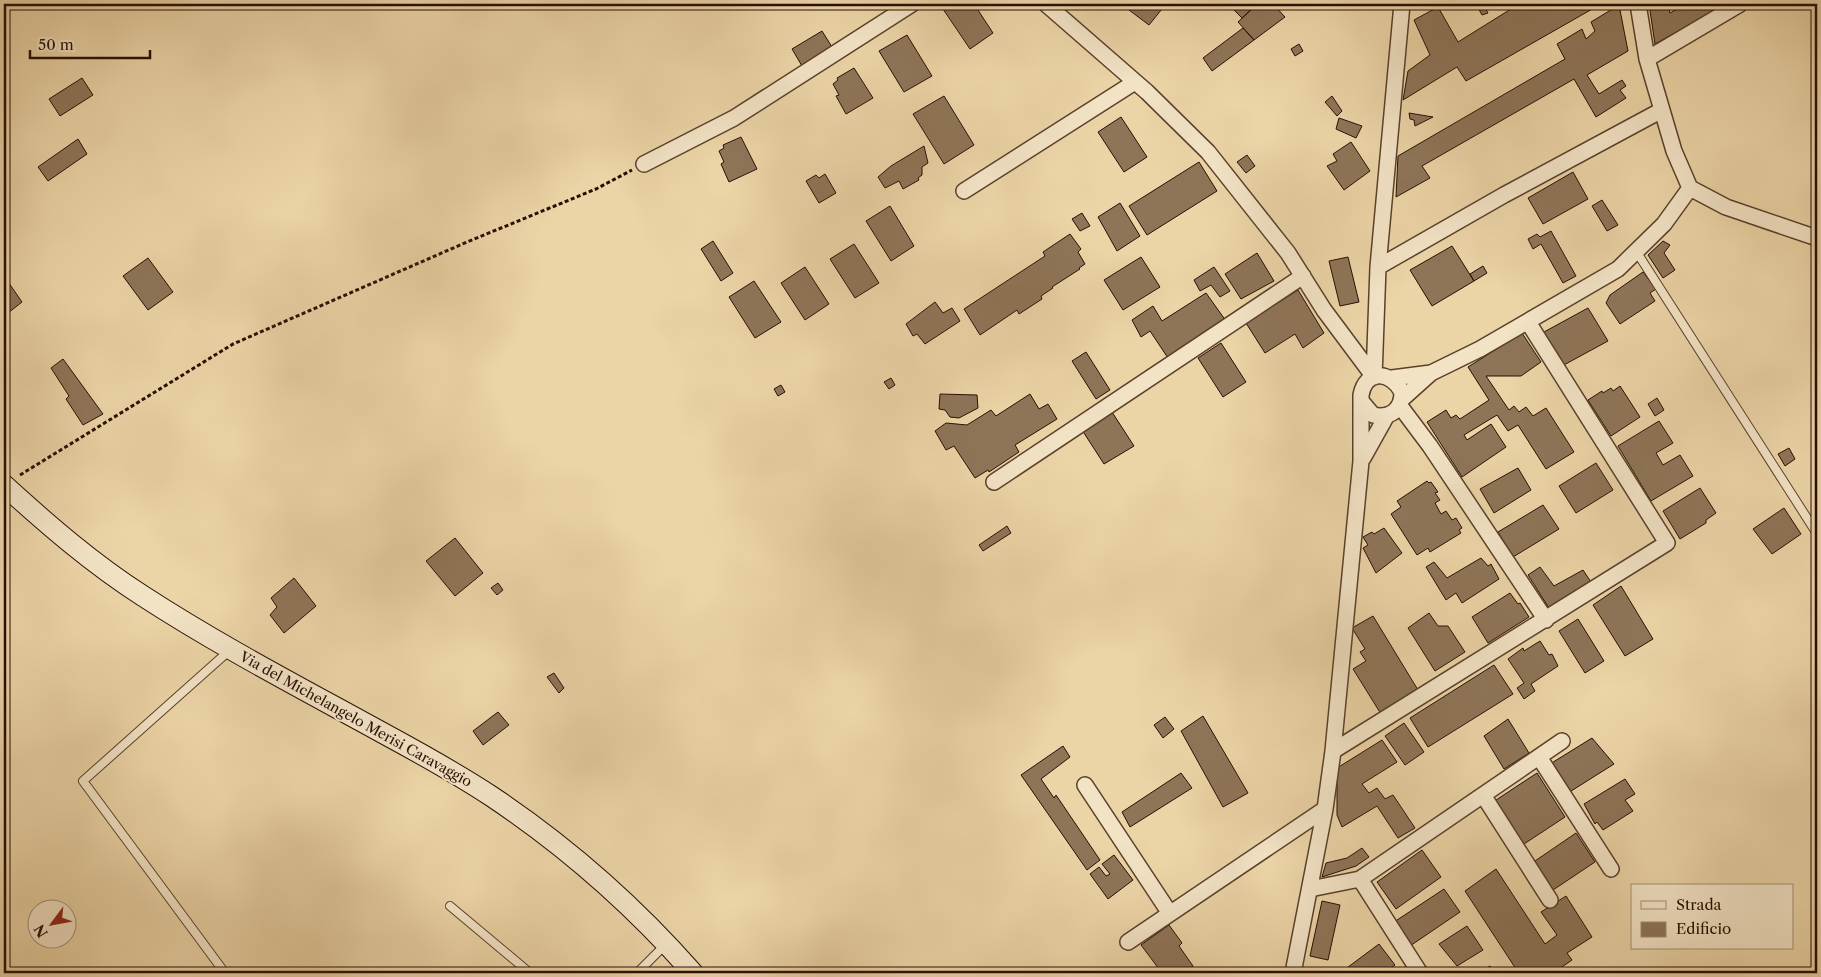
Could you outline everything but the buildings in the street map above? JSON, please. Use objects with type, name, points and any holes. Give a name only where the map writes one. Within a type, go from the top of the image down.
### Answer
[{"type":"street","points":[[644,164],[734,118],[912,4]]},
{"type":"street","points":[[1046,4],[1135,82],[1208,152],[1288,252],[1324,310],[1374,377]]},
{"type":"street","points":[[1374,377],[1378,267],[1402,4]]},
{"type":"street","points":[[1638,4],[1647,59],[1674,151],[1690,188],[1726,207],[1817,238]]},
{"type":"street","points":[[1647,59],[1740,4]]},
{"type":"street","points":[[964,191],[1135,82]]},
{"type":"street","points":[[1378,267],[1504,195],[1662,110]]},
{"type":"street","points":[[1293,973],[1325,809],[1333,751],[1361,461],[1362,388],[1374,377],[1392,378],[1431,373],[1480,349],[1618,269],[1664,224],[1690,188]]},
{"type":"street","points":[[994,482],[1302,276]]},
{"type":"street","points":[[1333,751],[1667,543],[1528,322]]},
{"type":"street","points":[[1361,461],[1387,416],[1431,373]]},
{"type":"street","points":[[1392,378],[1399,388],[1401,403],[1546,620]]},
{"type":"street","points":[[1362,402],[1373,415],[1387,416]]},
{"type":"street","name":"Via del Michelangelo Merisi Caravaggio","points":[[4,485],[100,567],[144,597],[231,649],[490,795],[581,864],[666,944],[693,973]]},
{"type":"street","points":[[1310,889],[1360,879],[1562,741]]},
{"type":"street","points":[[1539,757],[1611,869]]},
{"type":"street","points":[[1085,785],[1169,912]]},
{"type":"street","points":[[1482,795],[1550,900]]},
{"type":"street","points":[[1128,942],[1169,912],[1325,809]]},
{"type":"street","points":[[1360,879],[1420,973]]},
{"type":"lane","points":[[1636,251],[1814,529]]},
{"type":"lane","points":[[222,969],[83,781],[231,649]]},
{"type":"lane","points":[[450,906],[530,973]]},
{"type":"lane","points":[[637,973],[666,944]]},
{"type":"path","points":[[4,485],[233,344],[467,242],[596,189],[644,164]]}]
